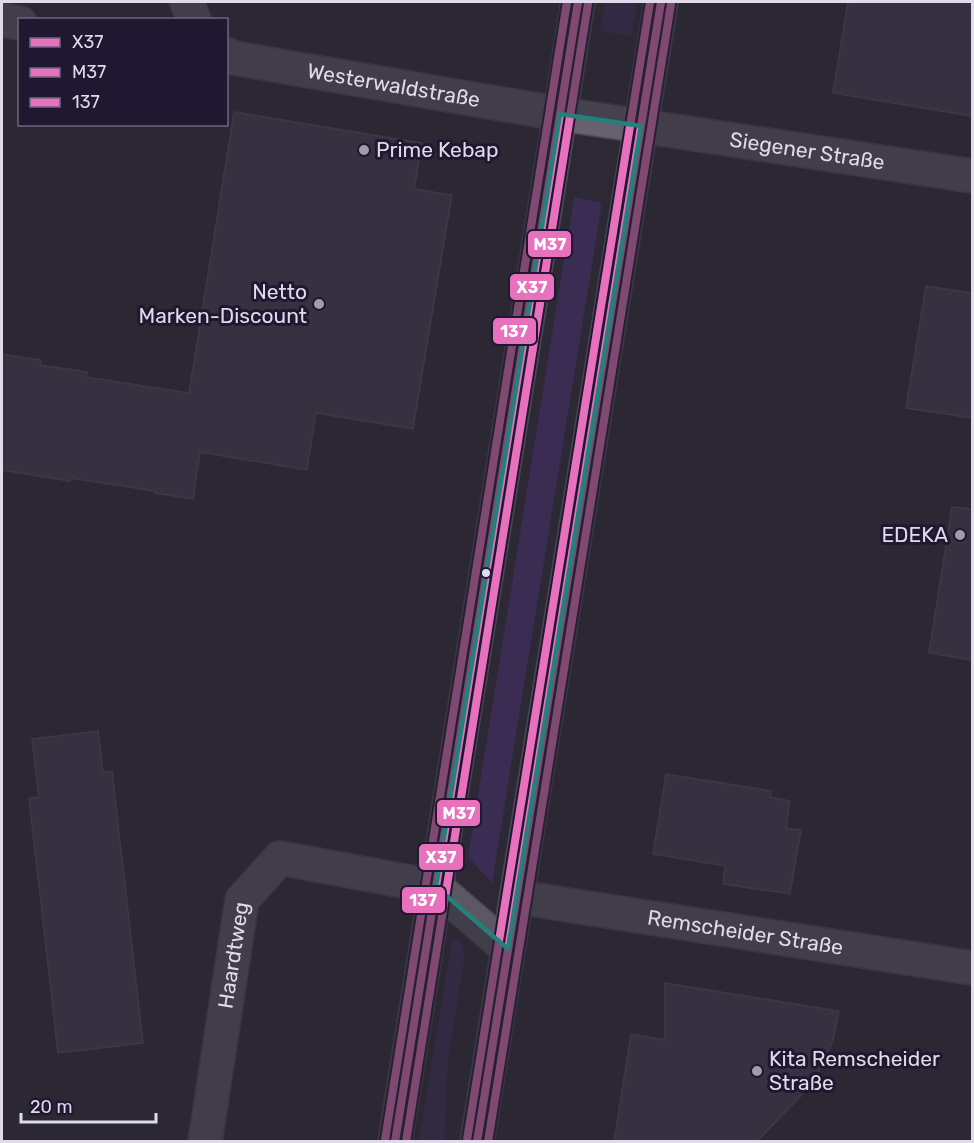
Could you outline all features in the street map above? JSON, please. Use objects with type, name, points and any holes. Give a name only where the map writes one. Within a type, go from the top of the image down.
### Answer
[{"type":"main road","points":[[395,1142],[578,2]]},
{"type":"main road","points":[[477,1142],[661,2]]},
{"type":"main road","points":[[560,114],[641,126]]},
{"type":"street","points":[[187,2],[193,18]]},
{"type":"street","points":[[2,20],[18,23]]},
{"type":"street","name":"Westerwaldstraße","points":[[228,55],[233,58],[560,114]]},
{"type":"street","name":"Siegener Straße","points":[[641,126],[972,176]]},
{"type":"street","name":"Haardtweg","points":[[205,1142],[242,900],[280,858],[436,887]]},
{"type":"street","points":[[436,887],[508,949]]},
{"type":"street","name":"Remscheider Straße","points":[[517,897],[972,968]]},
{"type":"highlighted area","points":[[560,114],[641,126],[508,949],[436,887]]},
{"type":"shaded area","points":[[605,2],[637,2],[632,36],[600,31]]},
{"type":"shaded area","points":[[574,197],[602,203],[492,883],[468,857]]},
{"type":"shaded area","points":[[458,938],[462,944],[465,954],[448,1059],[444,1141],[419,1141],[452,939]]},
{"type":"building","points":[[848,2],[972,2],[972,116],[833,93]]},
{"type":"building","name":"Netto Marken-Discount","points":[[234,112],[422,143],[414,189],[452,195],[413,429],[316,413],[307,470],[200,452],[193,499],[70,478],[70,481],[2,470],[2,354],[41,360],[40,365],[87,372],[86,377],[189,393]]},
{"type":"building","points":[[926,286],[972,293],[972,418],[906,408]]},
{"type":"building","points":[[952,507],[972,509],[972,660],[929,653]]},
{"type":"building","points":[[98,731],[103,772],[112,771],[143,1043],[58,1053],[29,798],[39,797],[32,739]]},
{"type":"building","points":[[666,774],[771,791],[770,797],[790,801],[786,828],[801,830],[790,894],[723,884],[725,866],[653,854]]},
{"type":"building","points":[[665,983],[839,1011],[833,1040],[813,1081],[756,1142],[614,1142],[631,1034],[665,1040]]},
{"type":"transit line","name":"137","points":[[385,1140],[567,2]]},
{"type":"transit line","name":"X37","points":[[395,1142],[578,2]]},
{"type":"transit line","name":"137","points":[[467,1140],[650,2]]},
{"type":"transit line","name":"X37","points":[[477,1142],[661,2]]},
{"type":"transit line","name":"M37","points":[[406,1142],[588,4]]},
{"type":"transit line","name":"M37","points":[[488,1142],[671,4]]},
{"type":"place","name":"Prime Kebap","points":[[364,150]]},
{"type":"place","name":"Netto Marken-Discount","points":[[319,304]]},
{"type":"place","name":"EDEKA","points":[[960,535]]},
{"type":"place","name":"Kita Remscheider Straße","points":[[757,1071]]}]
